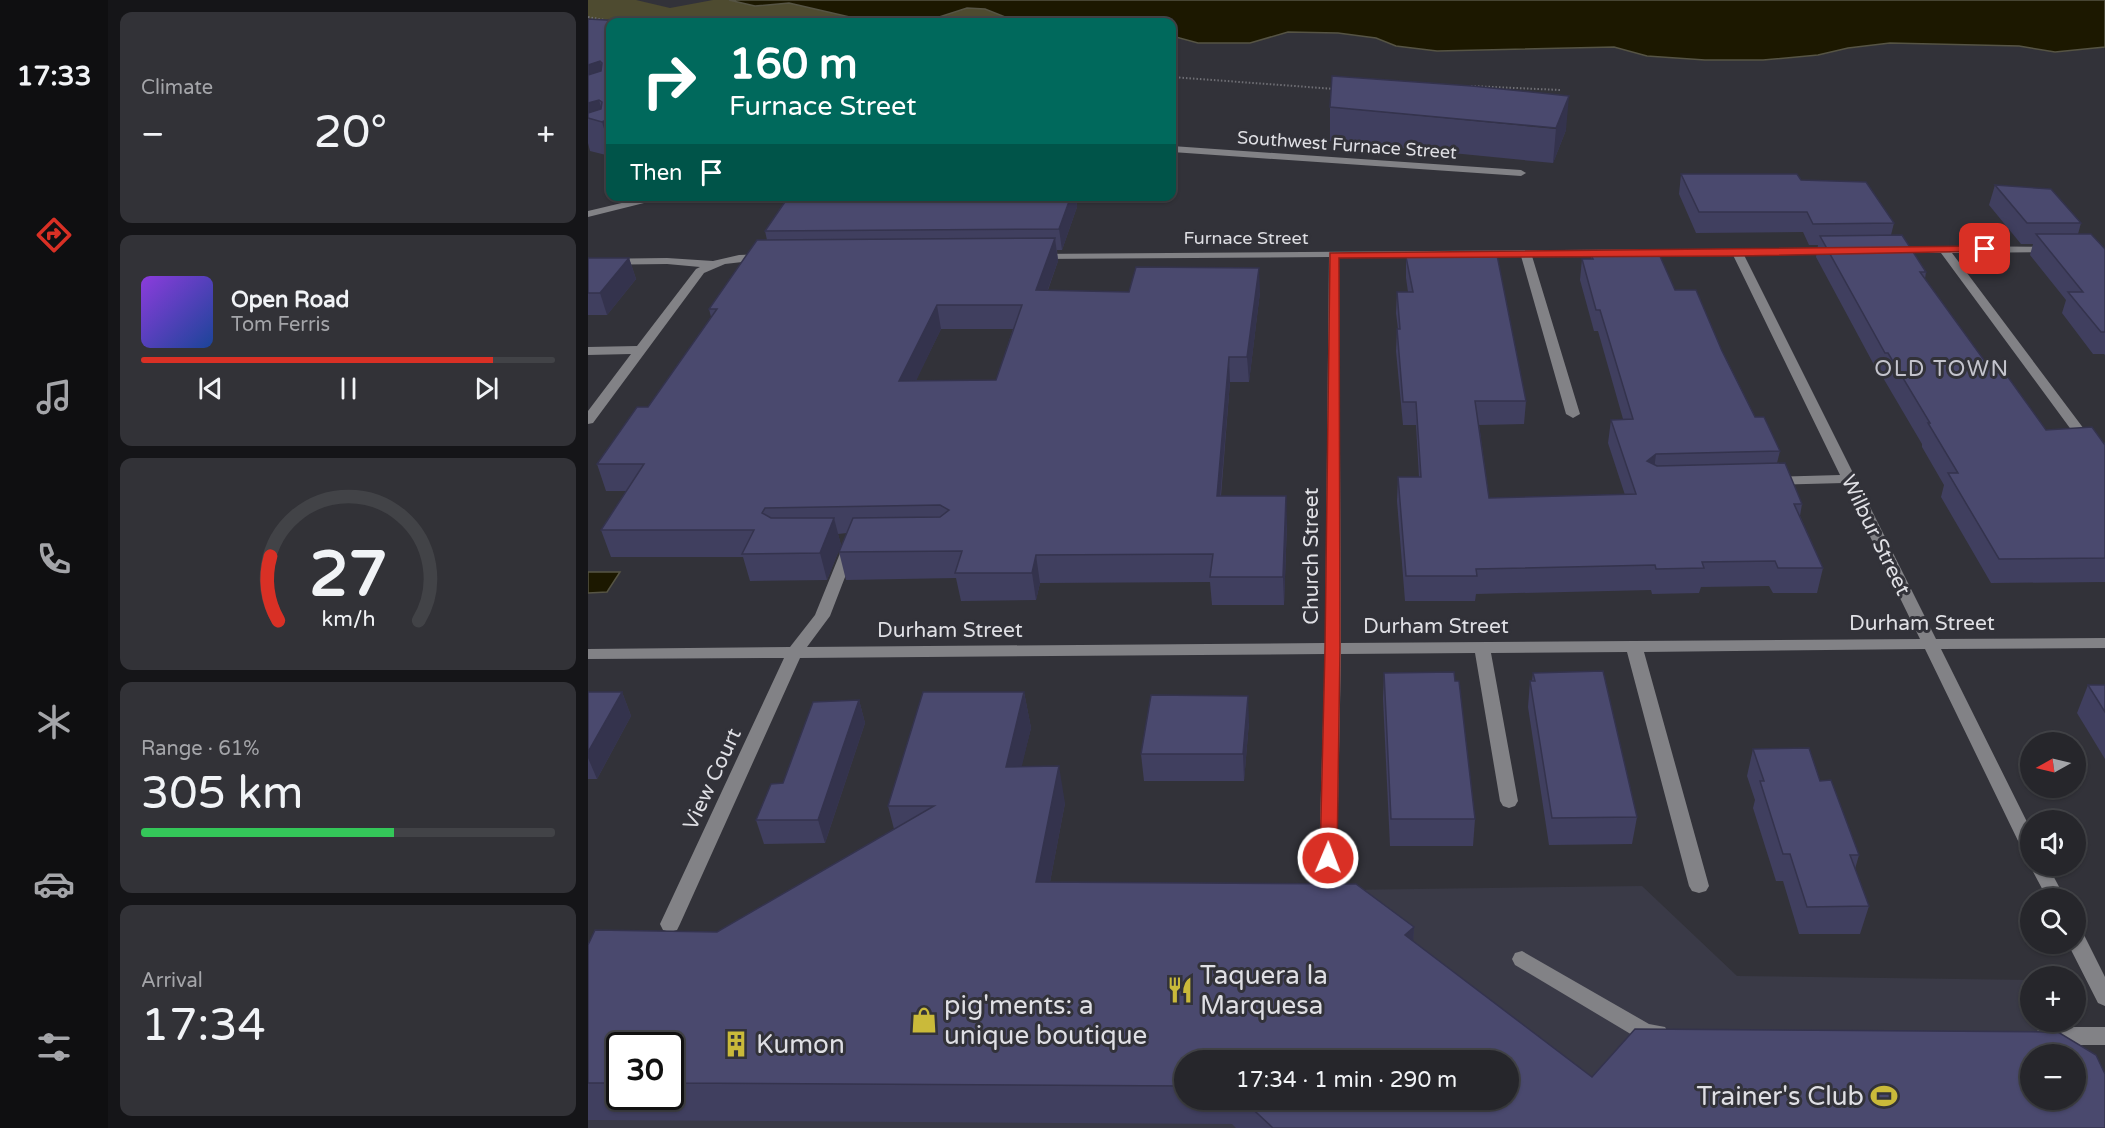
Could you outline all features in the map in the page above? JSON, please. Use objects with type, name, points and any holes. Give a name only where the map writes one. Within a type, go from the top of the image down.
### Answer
[{"type":"street","name":"Southwest Furnace Street","points":[[1176,149],[1521,173]]},
{"type":"street","points":[[588,214],[645,201]]},
{"type":"street","points":[[1944,249],[2105,465]]},
{"type":"street","points":[[1875,250],[2068,249]]},
{"type":"street","name":"Furnace Street","points":[[1024,256],[1853,251]]},
{"type":"street","name":"Wilbur Street","points":[[1738,253],[2020,827]]},
{"type":"street","points":[[1526,254],[1573,414]]},
{"type":"street","name":"Church Street","points":[[1328,858],[1333,648],[1334,255]]},
{"type":"street","points":[[588,420],[690,281],[700,271],[712,264],[736,258],[775,257]]},
{"type":"street","points":[[588,262],[667,261],[712,264]]},
{"type":"street","points":[[588,351],[639,350]]},
{"type":"street","points":[[1757,481],[1848,479]]},
{"type":"street","name":"View Court","points":[[670,924],[795,652],[822,616],[859,538],[832,539]]},
{"type":"street","name":"Durham Street","points":[[588,654],[2105,643]]},
{"type":"street","points":[[1634,646],[1699,886]]},
{"type":"street","points":[[1482,647],[1509,801]]},
{"type":"street","points":[[2084,954],[2105,997]]},
{"type":"street","points":[[1522,959],[1646,1033],[1682,1033]]},
{"type":"street","points":[[2023,1036],[2105,1036]]},
{"type":"path","points":[[588,17],[606,20]]},
{"type":"path","points":[[1176,77],[1340,89]]},
{"type":"path","points":[[1461,86],[1560,90]]},
{"type":"shaded area","points":[[588,0],[636,0],[670,8],[713,0],[729,0],[755,6],[789,3],[854,18],[606,18],[606,26],[588,44]]},
{"type":"shaded area","points":[[729,0],[2105,0],[2105,47],[2055,52],[2019,46],[1890,43],[1848,48],[1818,55],[1763,60],[1705,60],[1647,56],[1614,47],[1437,51],[1396,46],[1376,38],[1338,33],[1288,32],[1250,43],[1198,43],[1176,37],[1176,18],[1008,18],[985,9],[967,8],[936,18],[854,18],[789,3],[755,6]]},
{"type":"shaded area","points":[[967,8],[985,9],[1008,18],[933,18]]},
{"type":"shaded area","points":[[588,572],[620,572],[607,592],[588,593]]},
{"type":"shaded area","points":[[1642,886],[1737,976],[2020,980],[2020,1032],[2077,1032],[2082,1044],[2020,1044],[2020,1110],[2086,1110],[2086,1053],[2105,1095],[2105,1128],[588,1128],[588,945],[723,947],[815,897]]},
{"type":"building","points":[[588,19],[606,20],[606,120],[602,122],[588,118],[588,113],[601,109],[602,102],[599,100],[588,103],[588,75],[601,71],[602,63],[600,61],[588,65]]},
{"type":"building","points":[[1332,76],[1472,86],[1569,96],[1556,128],[1330,107]]},
{"type":"building","points":[[1681,174],[1797,174],[1801,180],[1866,182],[1894,223],[1813,224],[1807,212],[1699,212]]},
{"type":"building","points":[[1995,185],[2051,189],[2081,223],[2027,223]]},
{"type":"building","points":[[786,201],[1069,201],[1059,229],[765,231]]},
{"type":"building","points":[[2036,234],[2091,234],[2105,249],[2105,332],[2101,332],[2068,292],[2083,292]]},
{"type":"building","points":[[1902,235],[1926,272],[1920,272],[1989,367],[2000,366],[2046,430],[2092,427],[2105,445],[2105,558],[1999,559],[1948,473],[1958,473],[1888,353],[1885,353],[1820,236]]},
{"type":"building","points":[[1055,238],[1036,290],[1129,292],[1136,267],[1259,268],[1247,357],[1229,357],[1217,496],[1286,496],[1283,577],[1210,577],[1213,554],[1036,555],[1032,573],[955,573],[962,551],[839,552],[853,518],[940,517],[949,510],[940,505],[765,508],[762,513],[771,518],[834,518],[820,553],[742,554],[754,530],[601,530],[644,464],[597,464],[637,407],[648,407],[717,309],[709,309],[757,240]],"holes":[[[937,305],[1022,305],[996,380],[899,381]]]},
{"type":"building","points":[[1659,254],[1675,290],[1696,290],[1722,351],[1755,417],[1764,417],[1780,451],[1656,454],[1647,461],[1657,466],[1785,463],[1802,504],[1794,504],[1823,568],[1778,568],[1775,561],[1702,562],[1704,568],[1656,569],[1655,565],[1476,569],[1477,576],[1406,576],[1398,477],[1421,477],[1416,402],[1403,402],[1397,329],[1400,329],[1397,292],[1413,292],[1406,257],[1497,255],[1526,401],[1475,401],[1489,498],[1636,494],[1611,420],[1633,419],[1600,310],[1596,310],[1582,259],[1593,259],[1591,255]]},
{"type":"building","points":[[588,258],[629,258],[600,293],[588,293]]},
{"type":"building","points":[[1603,671],[1637,817],[1552,818],[1530,681],[1535,681],[1533,673]]},
{"type":"building","points":[[1454,672],[1455,681],[1459,681],[1475,819],[1391,819],[1384,673]]},
{"type":"building","points":[[2088,685],[2105,685],[2105,712]]},
{"type":"building","points":[[588,692],[622,692],[588,752]]},
{"type":"building","points":[[923,692],[1024,692],[1006,767],[1059,766],[1036,882],[1356,884],[1414,927],[1405,935],[1592,1077],[1635,1029],[2058,1032],[2078,1044],[2020,1044],[2020,1110],[2086,1110],[2086,1049],[2096,1055],[2105,1074],[2105,1128],[1273,1128],[1254,1110],[1519,1110],[1519,1050],[1174,1050],[1174,1086],[684,1083],[684,1032],[606,1032],[606,1083],[588,1083],[588,945],[595,930],[717,932],[934,806],[888,806]]},
{"type":"building","points":[[1151,695],[1248,696],[1243,754],[1141,754]]},
{"type":"building","points":[[859,700],[818,820],[756,820],[771,784],[783,783],[813,702]]},
{"type":"building","points":[[1809,748],[1820,781],[1831,780],[1859,855],[1850,855],[1869,906],[1807,907],[1790,854],[1783,854],[1760,781],[1764,781],[1753,749]]},
{"type":"place","name":"Taquera la Marquesa","points":[[1180,990]]},
{"type":"place","name":"pig'ments: a unique boutique","points":[[924,1020]]},
{"type":"place","name":"Kumon","points":[[736,1044]]},
{"type":"place","name":"Trainer's Club","points":[[1884,1096]]},
{"type":"district","name":"OLD TOWN","points":[[1942,368]]},
{"type":"route","points":[[1328,858],[1333,648],[1334,255],[1985,249]]}]
